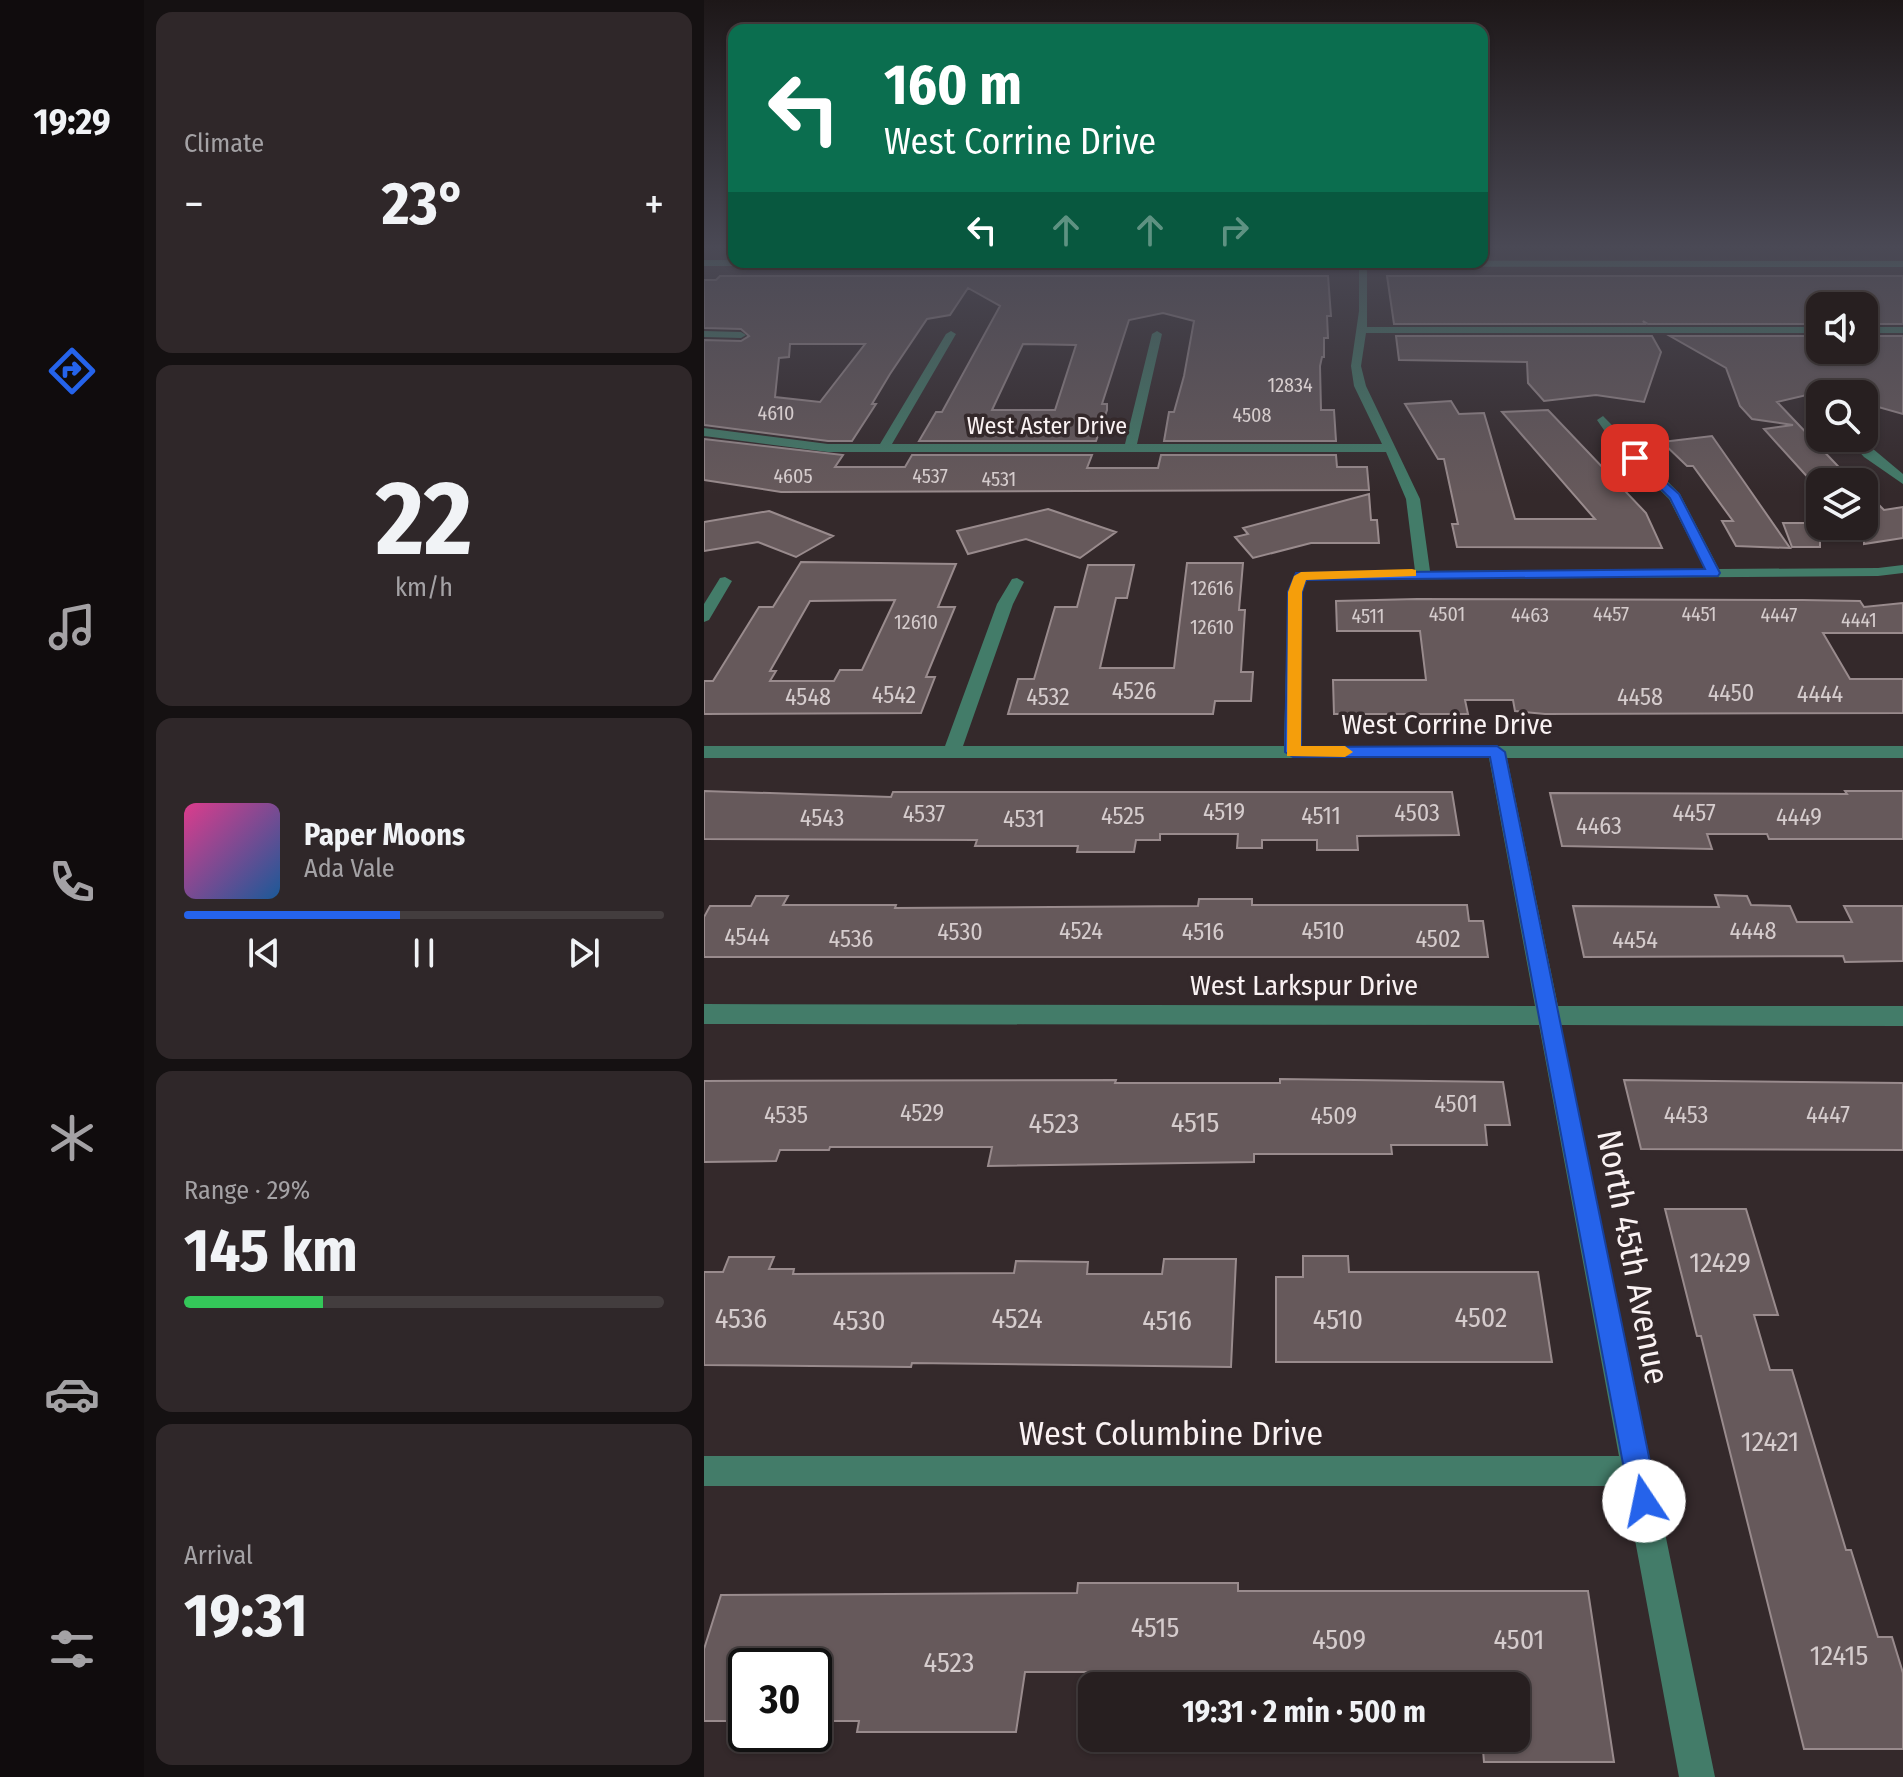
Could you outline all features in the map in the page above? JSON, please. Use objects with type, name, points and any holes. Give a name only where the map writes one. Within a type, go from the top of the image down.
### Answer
[{"type":"street","points":[[1423,573],[1413,499],[1360,386],[1356,366],[1360,330],[1806,330]]},
{"type":"street","points":[[1878,330],[1903,330]]},
{"type":"street","points":[[704,334],[741,335]]},
{"type":"street","points":[[884,448],[951,334]]},
{"type":"street","points":[[1130,448],[1157,334]]},
{"type":"street","points":[[1603,420],[1612,435],[1675,497],[1714,573]]},
{"type":"street","name":"West Aster Drive","points":[[704,432],[797,446],[1390,448]]},
{"type":"street","points":[[1866,452],[1903,480]]},
{"type":"street","points":[[1293,752],[1295,592],[1301,576],[1878,572],[1903,569]]},
{"type":"street","points":[[704,617],[725,581]]},
{"type":"street","points":[[952,752],[1005,604],[1017,582]]},
{"type":"street","name":"West Corrine Drive","points":[[704,752],[1903,752]]},
{"type":"street","name":"North 45th Avenue","points":[[1497,752],[1697,1777]]},
{"type":"street","name":"West Larkspur Drive","points":[[704,1014],[1903,1016]]},
{"type":"street","name":"West Columbine Drive","points":[[704,1471],[1638,1471]]},
{"type":"building","points":[[704,328],[921,328],[890,374],[872,404],[876,404],[852,441],[828,441],[704,425],[704,340],[741,341],[749,336],[741,329]],"holes":[[[790,344],[865,344],[820,402],[775,397],[779,358],[789,357]]]},
{"type":"building","points":[[988,328],[1126,328],[1102,404],[1107,404],[1107,410],[1096,441],[919,441],[936,412],[942,412]],"holes":[[[1023,344],[1076,345],[1055,410],[992,410]]]},
{"type":"building","points":[[1193,328],[1328,328],[1328,338],[1324,338],[1324,357],[1320,366],[1321,410],[1334,410],[1336,441],[1164,441],[1169,412],[1174,412]]},
{"type":"building","points":[[1396,336],[1652,336],[1661,352],[1644,402],[1596,395],[1544,401],[1528,383],[1527,362],[1399,360]]},
{"type":"building","points":[[1670,336],[1806,336],[1806,364],[1878,364],[1878,336],[1903,336],[1903,414],[1878,407],[1878,380],[1806,380],[1806,395],[1777,402],[1806,433],[1806,452],[1824,452],[1840,468],[1806,468],[1806,475],[1764,429],[1793,425],[1752,419],[1740,406],[1726,368]]},
{"type":"building","points":[[1451,401],[1459,414],[1484,413],[1515,519],[1595,519],[1502,412],[1548,410],[1646,513],[1662,548],[1457,547],[1452,524],[1458,524],[1444,459],[1438,459],[1405,404]]},
{"type":"building","points":[[1712,436],[1790,548],[1736,546],[1722,521],[1733,521],[1693,466],[1687,466],[1662,442]]},
{"type":"building","points":[[704,439],[843,455],[835,467],[905,467],[912,455],[1092,455],[1087,468],[1158,468],[1161,455],[1336,455],[1337,467],[1367,467],[1369,490],[781,492],[704,480]]},
{"type":"building","points":[[1369,494],[1371,520],[1377,520],[1379,543],[1311,543],[1253,558],[1235,537],[1248,534],[1243,528]]},
{"type":"building","points":[[1878,504],[1884,510],[1903,507],[1903,538],[1864,544],[1864,540],[1878,540]]},
{"type":"building","points":[[1048,509],[1116,532],[1080,558],[1026,539],[968,554],[957,531]]},
{"type":"building","points":[[769,511],[833,536],[796,557],[758,542],[704,551],[704,522]]},
{"type":"building","points":[[1783,523],[1806,523],[1806,540],[1820,540],[1820,547],[1792,547]]},
{"type":"building","points":[[801,562],[956,564],[938,607],[955,607],[926,677],[935,677],[921,713],[704,714],[704,681],[713,681],[759,607],[773,607]],"holes":[[[895,600],[862,670],[840,670],[834,681],[770,681],[776,671],[770,671],[810,601]]]},
{"type":"building","points":[[1187,563],[1243,563],[1239,610],[1245,610],[1241,672],[1253,672],[1251,701],[1215,701],[1213,714],[1008,714],[1018,679],[1034,679],[1055,607],[1077,607],[1088,565],[1134,565],[1127,598],[1116,598],[1100,668],[1174,668]]},
{"type":"building","points":[[1336,601],[1860,601],[1864,607],[1903,603],[1903,633],[1823,633],[1850,679],[1903,679],[1903,713],[1545,714],[1515,711],[1513,700],[1465,700],[1468,714],[1334,714],[1333,680],[1426,680],[1420,631],[1337,631]]},
{"type":"building","points":[[704,791],[891,797],[893,792],[1452,792],[1459,835],[1357,836],[1358,850],[1317,850],[1317,840],[1262,840],[1262,848],[1237,848],[1238,834],[1160,834],[1160,840],[1136,840],[1134,852],[1077,852],[1078,846],[975,846],[977,840],[704,839]]},
{"type":"building","points":[[1845,791],[1903,791],[1903,839],[1769,839],[1767,834],[1707,834],[1712,849],[1562,846],[1550,793],[1847,794]]},
{"type":"building","points":[[1715,895],[1747,896],[1751,905],[1790,906],[1797,922],[1852,922],[1844,906],[1903,906],[1903,961],[1845,962],[1843,956],[1584,957],[1573,906],[1719,907]]},
{"type":"building","points":[[756,896],[788,896],[783,905],[896,905],[895,908],[1198,906],[1199,899],[1252,899],[1252,905],[1467,905],[1469,921],[1483,921],[1488,957],[704,957],[704,917],[710,906],[751,906]]},
{"type":"building","points":[[1280,1079],[1503,1082],[1510,1125],[1485,1125],[1487,1145],[1391,1145],[1392,1154],[1254,1154],[1254,1162],[988,1166],[992,1147],[830,1147],[829,1150],[780,1150],[776,1161],[704,1162],[704,1081],[1116,1080],[1115,1083],[1280,1083]]},
{"type":"building","points":[[1624,1080],[1903,1083],[1903,1150],[1641,1149]]},
{"type":"building","points":[[1665,1209],[1746,1209],[1778,1315],[1754,1315],[1770,1370],[1792,1370],[1846,1550],[1851,1550],[1878,1637],[1892,1637],[1903,1673],[1903,1749],[1804,1749],[1701,1336],[1697,1336]]},
{"type":"building","points":[[1303,1256],[1348,1256],[1349,1272],[1538,1272],[1552,1362],[1276,1362],[1276,1277],[1303,1277]]},
{"type":"building","points":[[729,1257],[774,1257],[769,1269],[794,1269],[793,1274],[1014,1273],[1016,1261],[1088,1262],[1087,1274],[1162,1274],[1164,1259],[1236,1259],[1231,1367],[912,1363],[911,1367],[704,1365],[704,1272],[723,1272]]},
{"type":"building","points":[[1078,1583],[1238,1583],[1238,1591],[1588,1591],[1614,1762],[1484,1762],[1483,1752],[1530,1752],[1530,1672],[1025,1672],[1016,1732],[857,1732],[859,1721],[832,1721],[832,1648],[728,1648],[728,1721],[704,1721],[704,1649],[721,1595],[1077,1593]]},
{"type":"slow traffic","points":[[1345,752],[1293,752],[1295,592],[1301,576],[1412,573]]},
{"type":"route","points":[[1635,458],[1675,497],[1714,573],[1327,573],[1301,576],[1295,592],[1293,752],[1497,752],[1644,1501]]}]
